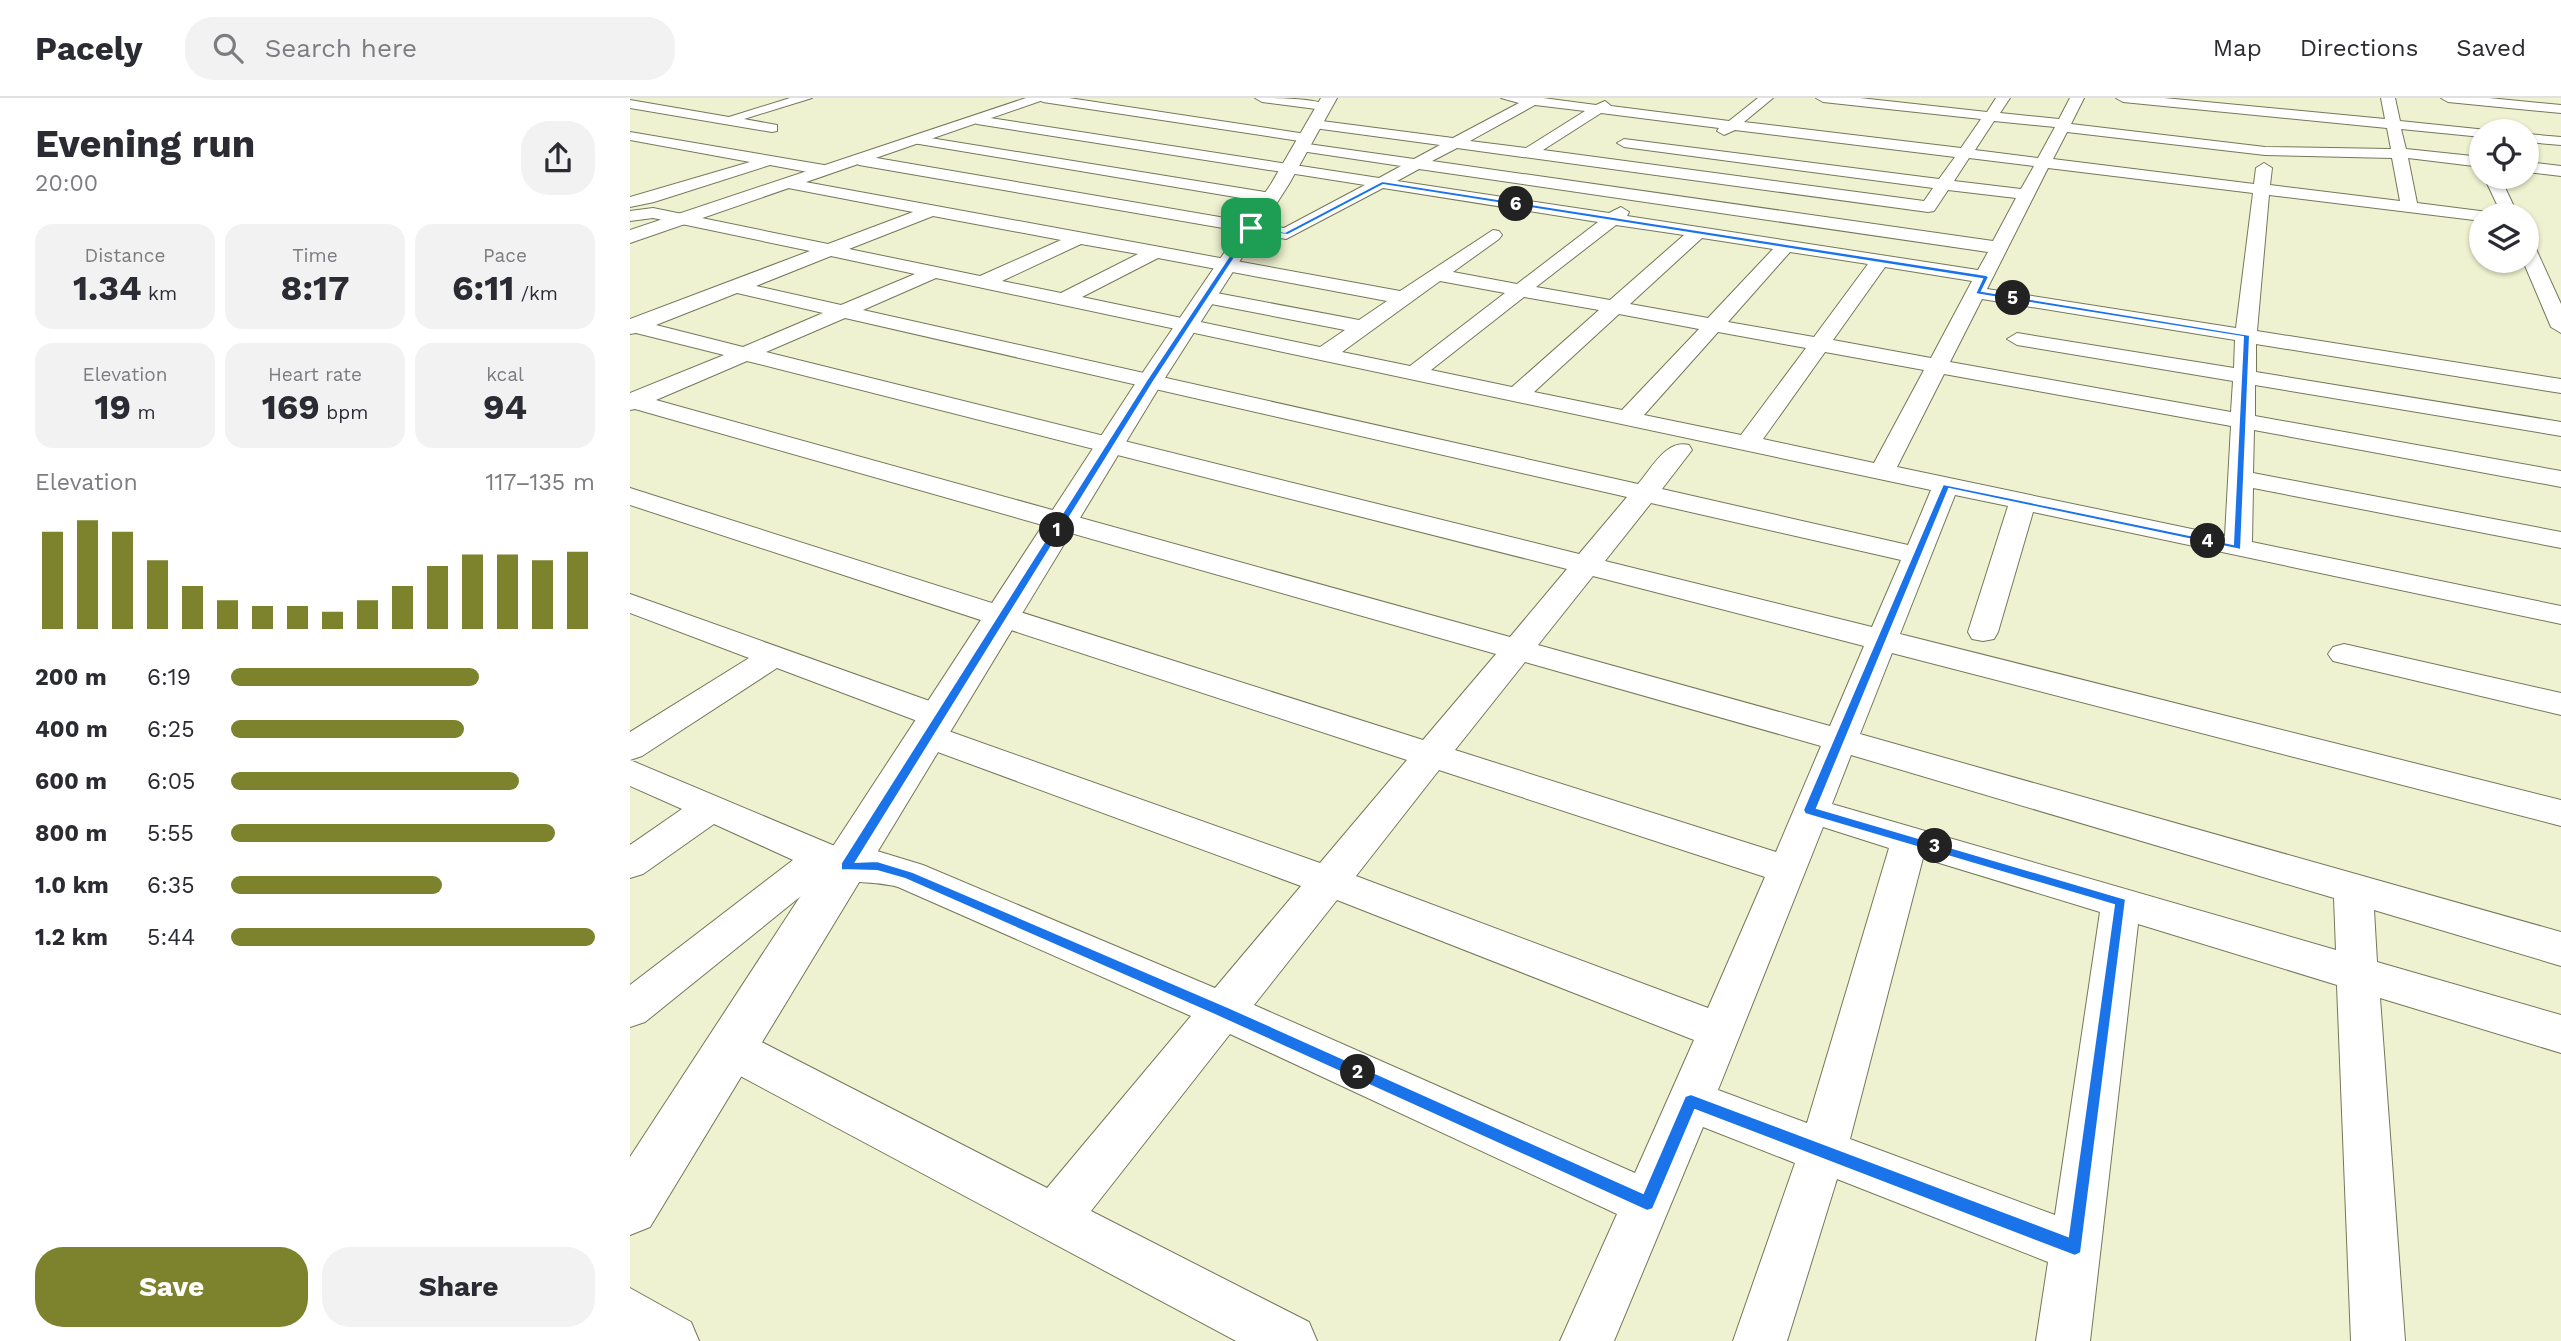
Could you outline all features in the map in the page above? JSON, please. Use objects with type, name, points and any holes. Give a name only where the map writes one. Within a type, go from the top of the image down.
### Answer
[{"type":"main road","points":[[630,237],[667,216],[789,184],[1042,98]]},
{"type":"main road","points":[[630,1207],[730,1048],[834,862],[934,726],[1150,381],[1311,132]]},
{"type":"street","points":[[726,120],[805,98]]},
{"type":"street","points":[[1042,98],[1311,132],[1418,164],[2001,248]]},
{"type":"street","points":[[1262,98],[1382,183],[1880,261],[1982,285],[2246,335],[2561,386]]},
{"type":"street","points":[[1508,98],[1536,99],[1599,109],[2469,215]]},
{"type":"street","points":[[1529,153],[1616,98]]},
{"type":"street","points":[[1413,374],[1766,98]]},
{"type":"street","points":[[1823,98],[1920,103],[2063,126],[2150,115],[2230,122],[2314,135],[2400,154],[2469,161]]},
{"type":"street","points":[[977,120],[1311,132],[1456,143],[1928,207],[2003,98]]},
{"type":"street","points":[[1882,472],[1982,285],[2077,98]]},
{"type":"street","points":[[2123,98],[2150,115],[2230,122],[2265,151]]},
{"type":"street","points":[[2309,98],[2314,135]]},
{"type":"street","points":[[2388,98],[2410,208]]},
{"type":"street","points":[[2448,98],[2474,119],[2550,105],[2561,127]]},
{"type":"street","points":[[859,160],[1286,234],[1536,99]]},
{"type":"street","points":[[1777,163],[1846,99]]},
{"type":"street","points":[[641,119],[711,101]]},
{"type":"street","points":[[1858,173],[1920,103]]},
{"type":"street","points":[[630,104],[772,128]]},
{"type":"street","points":[[1642,134],[1683,104]]},
{"type":"street","points":[[2139,153],[2150,115]]},
{"type":"street","points":[[2265,151],[2314,135],[2469,119]]},
{"type":"street","points":[[1461,122],[1511,128]]},
{"type":"street","points":[[1535,131],[1586,138]]},
{"type":"street","points":[[1035,190],[1091,168],[1311,132]]},
{"type":"street","points":[[630,136],[827,171]]},
{"type":"street","points":[[2539,139],[2561,141]]},
{"type":"street","points":[[918,140],[1091,168]]},
{"type":"street","points":[[1614,142],[2028,195]]},
{"type":"street","points":[[2238,548],[2246,335],[2265,151]]},
{"type":"street","points":[[630,202],[648,200],[769,161]]},
{"type":"street","points":[[2539,168],[2561,171]]},
{"type":"street","points":[[789,184],[1405,298]]},
{"type":"street","points":[[630,208],[2561,615]]},
{"type":"street","points":[[631,327],[933,210]]},
{"type":"street","points":[[630,216],[667,216]]},
{"type":"street","points":[[1516,396],[1698,232]]},
{"type":"street","points":[[1323,355],[1493,235]]},
{"type":"street","points":[[981,283],[1079,237]]},
{"type":"street","points":[[1627,419],[1786,246]]},
{"type":"street","points":[[1062,300],[1156,252]]},
{"type":"street","points":[[1747,444],[1880,261]]},
{"type":"street","points":[[632,401],[933,272]]},
{"type":"street","points":[[2538,273],[2561,327]]},
{"type":"street","points":[[1437,275],[2561,479]]},
{"type":"street","points":[[735,287],[1917,555]]},
{"type":"street","points":[[1206,297],[1363,327]]},
{"type":"street","points":[[631,327],[2561,813]]},
{"type":"street","points":[[2017,339],[2561,429]]},
{"type":"street","points":[[632,401],[1839,740],[2353,891],[2561,949]]},
{"type":"street","points":[[1053,1219],[1680,450]]},
{"type":"street","points":[[2242,478],[2561,540]]},
{"type":"street","points":[[1587,1341],[1691,1101],[1787,870],[1809,810],[1946,486]]},
{"type":"street","points":[[630,496],[1787,870]]},
{"type":"street","points":[[1983,632],[2023,502]]},
{"type":"street","points":[[630,603],[774,656],[934,726],[1720,1031]]},
{"type":"street","points":[[2344,654],[2561,704]]},
{"type":"street","points":[[630,748],[774,656]]},
{"type":"street","points":[[630,772],[834,862],[877,866],[908,875],[1223,1011],[1647,1203]]},
{"type":"street","points":[[630,864],[710,807]]},
{"type":"street","points":[[1809,810],[2561,1034]]},
{"type":"street","points":[[1760,1341],[1823,1150],[1910,839]]},
{"type":"street","points":[[630,1009],[834,862]]},
{"type":"street","points":[[2353,891],[2378,1341]]},
{"type":"street","points":[[2063,1341],[2121,902]]},
{"type":"street","points":[[730,1048],[1290,1341]]},
{"type":"street","points":[[1691,1101],[2075,1247]]},
{"type":"street","points":[[630,1314],[672,1341]]},
{"type":"route","points":[[1382,183],[1986,277],[1978,293],[2246,335],[2238,548],[1946,486],[1809,810],[2121,902],[2075,1247],[1691,1101],[1647,1203],[1223,1011],[908,875],[877,866],[846,867],[1150,381],[1251,228],[1286,234],[1382,183]]}]
